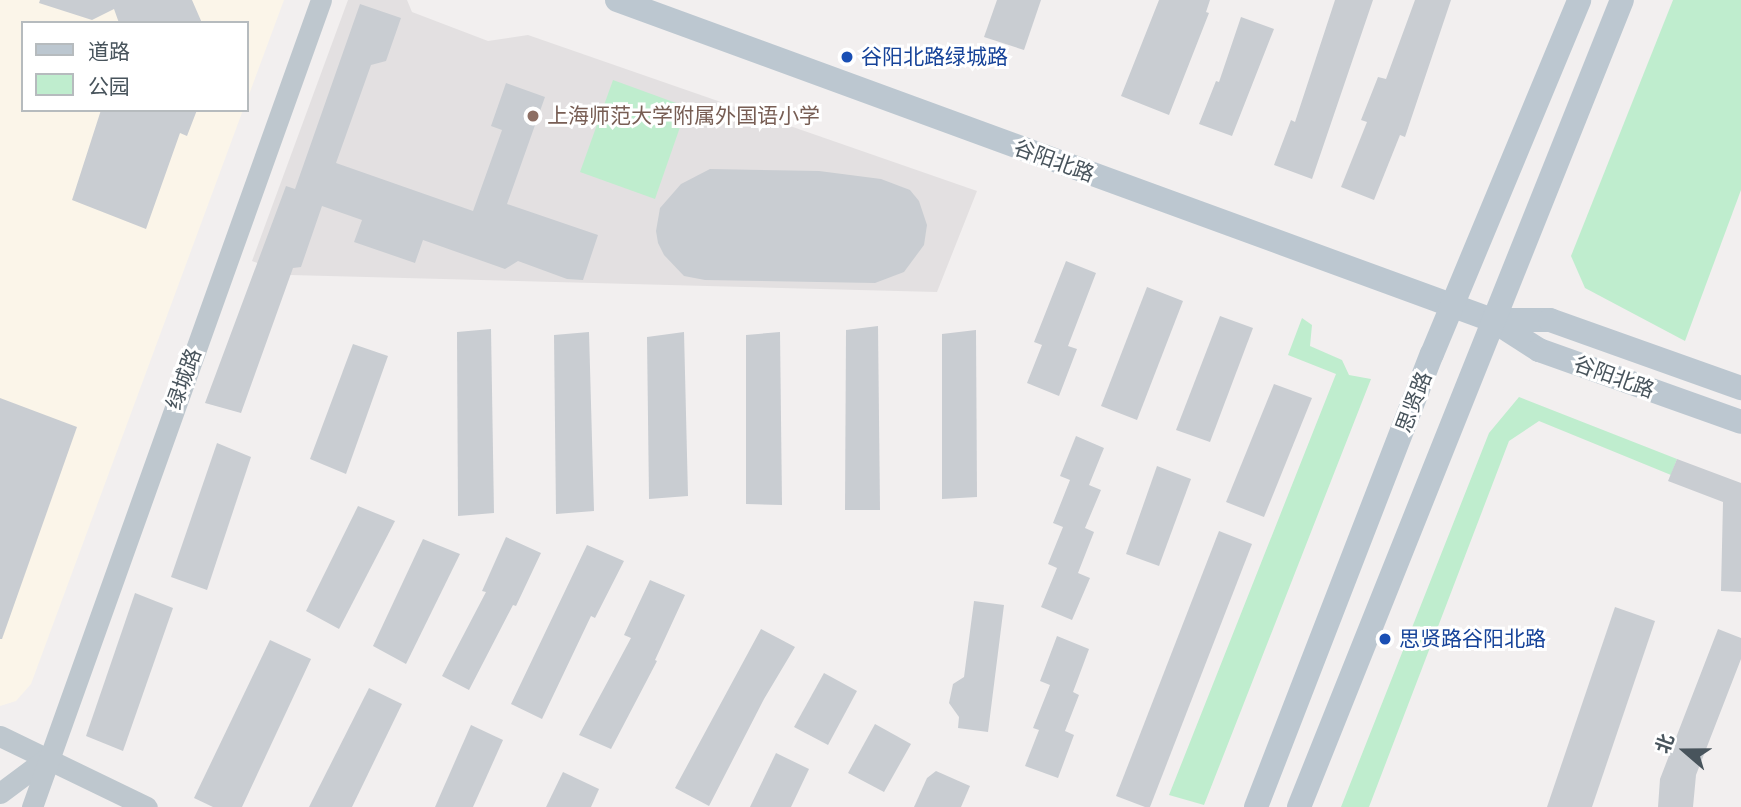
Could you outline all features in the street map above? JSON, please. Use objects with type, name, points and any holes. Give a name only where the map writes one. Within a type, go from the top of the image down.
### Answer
[{"type":"main road","name":"谷阳北路","points":[[617,0],[1492,320],[1539,350],[1741,422]]},
{"type":"main road","name":"思贤路","points":[[1256,807],[1432,354],[1579,0]]},
{"type":"main road","name":"思贤路","points":[[1299,807],[1622,0]]},
{"type":"main road","name":"谷阳北路","points":[[1492,320],[1550,320],[1741,388]]},
{"type":"street","name":"绿城路","points":[[32,807],[47,758],[320,0]]},
{"type":"street","points":[[0,736],[147,807]]},
{"type":"street","points":[[0,793],[47,758]]},
{"type":"shaded area","points":[[0,0],[284,0],[248,97],[248,21],[21,21],[21,112],[242,112],[31,684],[16,701],[0,706]]},
{"type":"shaded area","name":"上海师范大学附属外国语小学","points":[[348,0],[407,0],[412,12],[488,41],[528,35],[977,191],[937,292],[290,275],[252,261]]},
{"type":"green space","points":[[1673,0],[1741,0],[1741,190],[1685,341],[1585,288],[1571,256]]},
{"type":"green space","points":[[613,80],[687,107],[655,199],[580,172]]},
{"type":"green space","points":[[1302,318],[1312,325],[1310,346],[1342,360],[1349,375],[1371,379],[1204,805],[1169,795],[1336,374],[1288,355]]},
{"type":"green space","points":[[1519,397],[1677,459],[1671,475],[1539,421],[1509,441],[1369,807],[1341,807],[1489,433]]},
{"type":"building","points":[[40,0],[192,0],[201,21],[118,21],[114,9],[92,20],[39,3]]},
{"type":"building","points":[[997,0],[1041,0],[1024,50],[984,37]]},
{"type":"building","points":[[1159,0],[1210,0],[1206,12],[1209,13],[1169,115],[1121,96]]},
{"type":"building","points":[[1335,0],[1373,0],[1312,179],[1274,165],[1291,120],[1295,122]]},
{"type":"building","points":[[1415,0],[1451,0],[1405,137],[1400,135],[1374,200],[1341,187],[1367,122],[1361,120],[1378,77],[1386,79]]},
{"type":"building","points":[[360,4],[401,18],[386,61],[371,65],[336,163],[473,211],[502,130],[491,126],[506,83],[545,97],[507,204],[598,235],[583,280],[567,279],[518,261],[505,269],[423,240],[415,263],[354,242],[362,220],[322,206],[301,267],[293,268],[241,413],[205,403],[286,186],[295,189]]},
{"type":"building","points":[[1241,17],[1274,29],[1232,136],[1199,124],[1216,81],[1219,82]]},
{"type":"building","points":[[100,112],[196,112],[187,136],[180,133],[146,229],[72,200]]},
{"type":"building","points":[[710,169],[819,171],[881,179],[910,190],[919,201],[927,225],[924,245],[904,272],[875,283],[705,280],[684,276],[664,255],[658,243],[656,231],[660,208],[681,184]]},
{"type":"building","points":[[1066,261],[1096,273],[1068,346],[1077,349],[1059,396],[1027,383],[1042,345],[1034,342]]},
{"type":"building","points":[[1147,287],[1183,301],[1137,420],[1101,406]]},
{"type":"building","points":[[1220,316],[1253,328],[1210,442],[1176,430]]},
{"type":"building","points":[[878,326],[880,510],[845,510],[846,330]]},
{"type":"building","points":[[491,329],[494,513],[458,516],[457,332]]},
{"type":"building","points":[[976,330],[977,497],[942,499],[942,334]]},
{"type":"building","points":[[589,332],[594,511],[556,514],[554,335]]},
{"type":"building","points":[[684,332],[688,496],[649,499],[647,337]]},
{"type":"building","points":[[780,332],[782,505],[746,504],[746,335]]},
{"type":"building","points":[[353,344],[388,356],[346,474],[310,459]]},
{"type":"building","points":[[1274,384],[1312,398],[1264,517],[1226,502]]},
{"type":"building","points":[[0,398],[77,427],[2,639],[0,639]]},
{"type":"building","points":[[1076,436],[1104,448],[1089,485],[1101,490],[1085,528],[1094,532],[1078,573],[1090,578],[1072,620],[1041,607],[1057,568],[1048,564],[1063,527],[1053,523],[1070,480],[1060,476]]},
{"type":"building","points":[[217,443],[251,457],[207,590],[171,577]]},
{"type":"building","points":[[1677,459],[1741,483],[1741,592],[1721,591],[1723,502],[1668,481]]},
{"type":"building","points":[[1157,466],[1191,479],[1159,566],[1126,554]]},
{"type":"building","points":[[358,506],[395,521],[339,629],[306,611]]},
{"type":"building","points":[[1219,531],[1252,544],[1150,807],[1145,807],[1116,796]]},
{"type":"building","points":[[506,537],[541,553],[516,606],[513,605],[469,690],[442,676],[486,592],[482,591]]},
{"type":"building","points":[[423,539],[460,554],[406,664],[373,646]]},
{"type":"building","points":[[587,545],[624,561],[595,618],[591,616],[542,719],[511,704]]},
{"type":"building","points":[[650,580],[685,595],[655,660],[657,661],[611,749],[579,735],[631,638],[624,635]]},
{"type":"building","points":[[135,593],[173,608],[123,751],[86,736]]},
{"type":"building","points":[[974,601],[1004,605],[988,732],[958,728],[959,717],[949,703],[953,684],[964,677]]},
{"type":"building","points":[[1615,607],[1655,621],[1592,807],[1547,807]]},
{"type":"building","points":[[761,629],[795,647],[764,699],[709,806],[675,788]]},
{"type":"building","points":[[1718,629],[1741,638],[1741,659],[1696,775],[1693,807],[1658,807],[1660,779]]},
{"type":"building","points":[[1057,636],[1089,649],[1073,692],[1079,695],[1065,731],[1074,735],[1058,778],[1025,766],[1039,730],[1033,728],[1050,685],[1040,681]]},
{"type":"building","points":[[270,640],[311,659],[242,807],[213,807],[194,798]]},
{"type":"building","points":[[824,673],[857,691],[828,745],[794,727]]},
{"type":"building","points":[[369,688],[402,704],[352,807],[309,807]]},
{"type":"building","points":[[875,724],[911,744],[884,792],[848,773]]},
{"type":"building","points":[[471,725],[503,740],[473,807],[435,807]]},
{"type":"building","points":[[776,753],[809,769],[791,807],[750,807]]},
{"type":"building","points":[[936,771],[970,786],[961,807],[914,807],[927,778]]},
{"type":"building","points":[[563,772],[599,789],[591,807],[546,807]]},
{"type":"place","name":"谷阳北路绿城路","points":[[847,57]]},
{"type":"place","name":"上海师范大学附属外国语小学","points":[[533,116]]},
{"type":"place","name":"思贤路谷阳北路","points":[[1385,639]]}]
